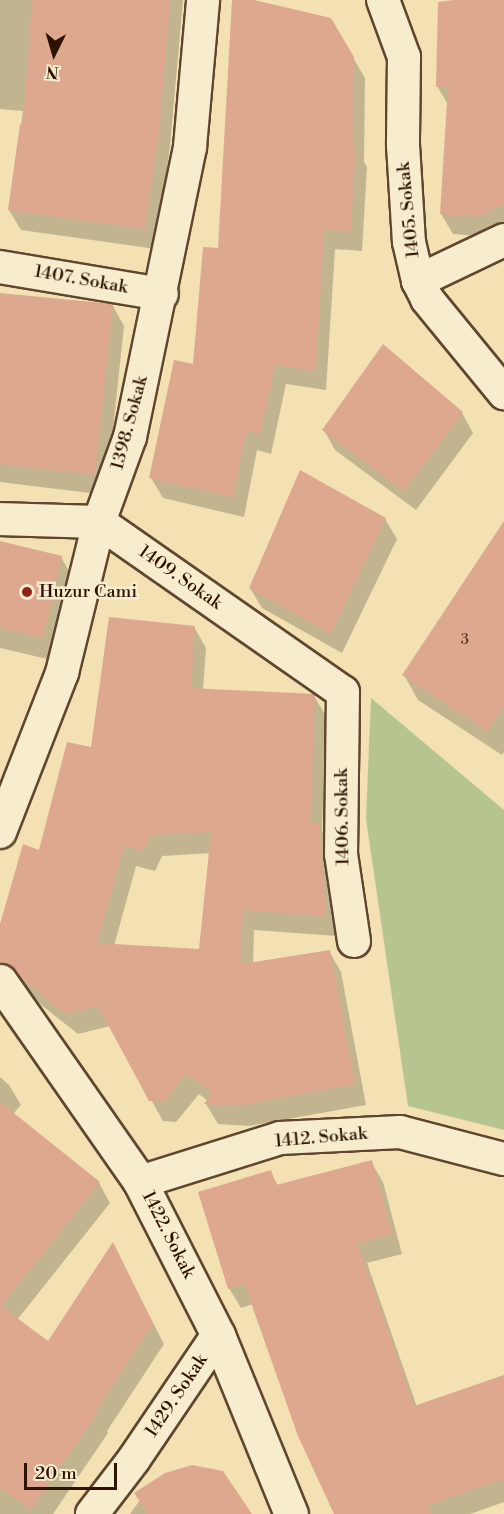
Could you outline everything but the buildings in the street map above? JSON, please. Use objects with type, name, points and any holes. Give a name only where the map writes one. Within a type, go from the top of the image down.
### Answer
[{"type":"street","name":"1398. Sokak","points":[[0,832],[62,673],[99,522],[130,437],[162,294],[190,147],[202,0]]},
{"type":"street","name":"1405. Sokak","points":[[383,0],[404,57],[403,145],[409,242],[418,281],[428,299],[504,393]]},
{"type":"street","points":[[418,281],[504,240]]},
{"type":"street","name":"1407. Sokak","points":[[0,267],[162,294]]},
{"type":"street","points":[[0,519],[99,522]]},
{"type":"street","name":"1409. Sokak","points":[[99,522],[343,692]]},
{"type":"street","name":"1406. Sokak","points":[[343,692],[341,854],[354,941]]},
{"type":"street","name":"1422. Sokak","points":[[0,981],[140,1182],[218,1335],[291,1514]]},
{"type":"street","name":"1412. Sokak","points":[[140,1182],[280,1138],[400,1132],[504,1159]]},
{"type":"street","name":"1429. Sokak","points":[[92,1514],[134,1459],[218,1335]]},
{"type":"green space","points":[[371,698],[504,810],[504,1130],[408,1106],[366,819]]},
{"type":"place","name":"Huzur Cami","points":[[27,592]]}]
